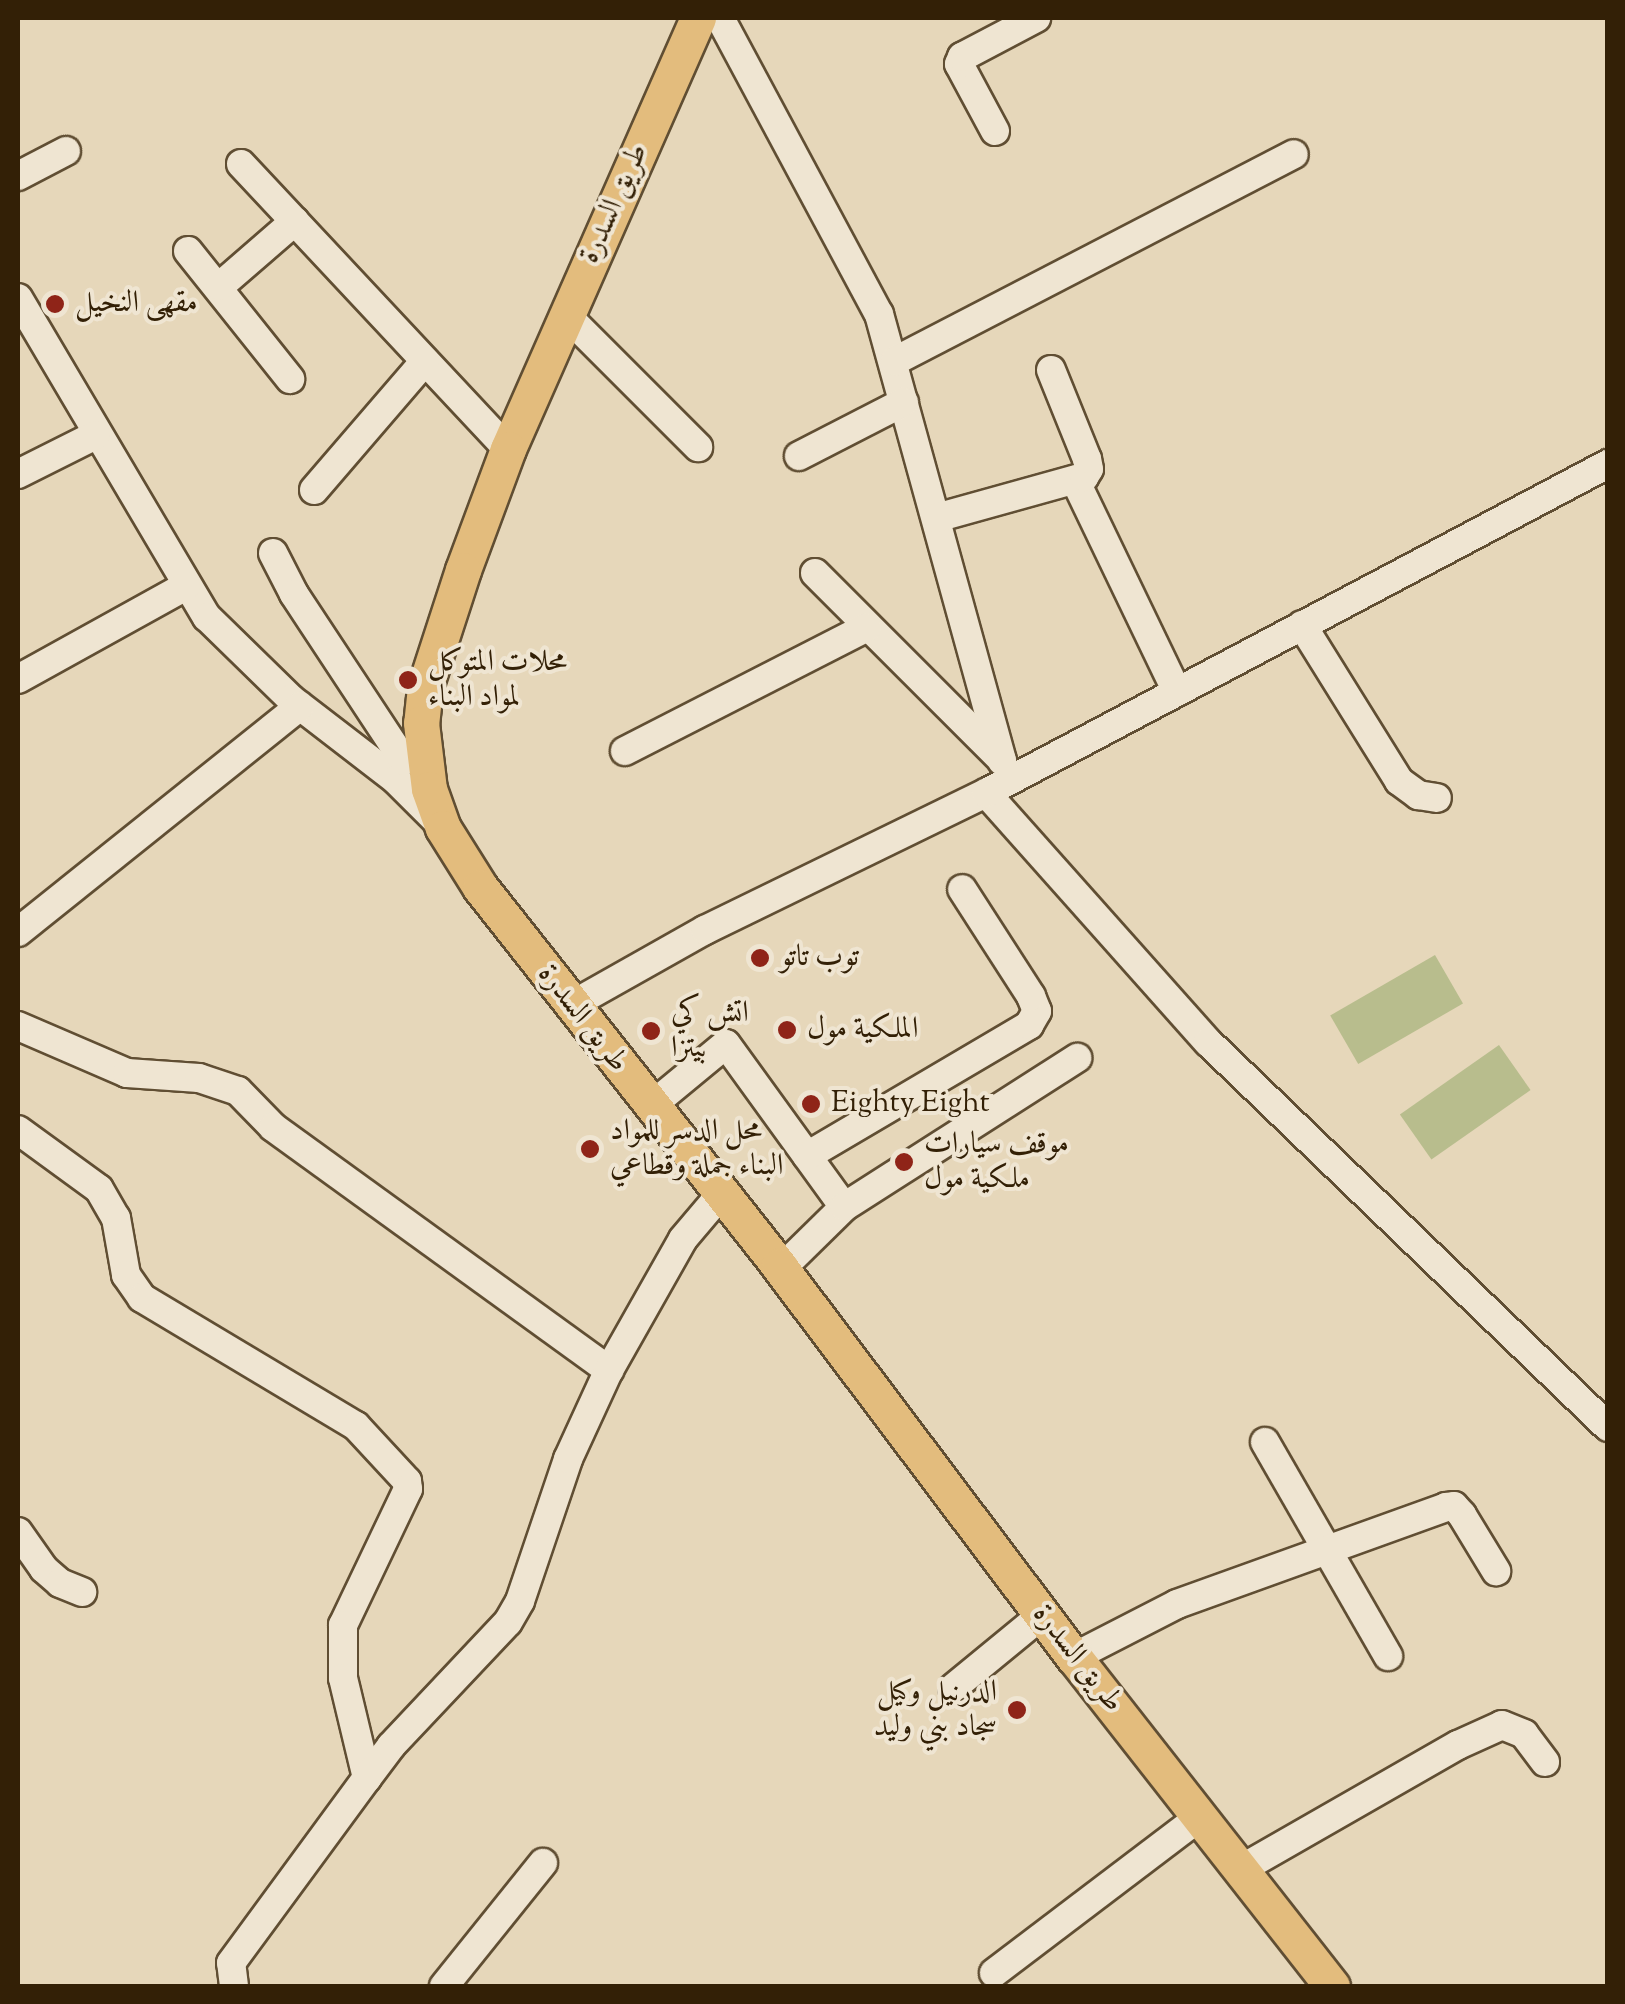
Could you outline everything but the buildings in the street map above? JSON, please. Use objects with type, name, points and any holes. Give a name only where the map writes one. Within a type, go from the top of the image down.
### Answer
[{"type":"main road","name":"طريق السدرة","points":[[698,18],[508,450],[425,687],[422,723],[429,788],[443,828],[480,887],[781,1269],[1074,1657],[1332,1986]]},
{"type":"street","points":[[720,18],[840,235],[879,314],[1008,769]]},
{"type":"street","points":[[996,130],[959,64],[962,57],[1036,18]]},
{"type":"street","points":[[18,176],[66,152]]},
{"type":"street","points":[[895,361],[1294,154]]},
{"type":"street","points":[[241,164],[508,450]]},
{"type":"street","points":[[220,286],[294,222]]},
{"type":"street","points":[[188,251],[220,286],[290,379]]},
{"type":"street","points":[[18,298],[207,616],[300,706],[443,828]]},
{"type":"street","points":[[566,315],[698,448]]},
{"type":"street","points":[[314,490],[424,361]]},
{"type":"street","points":[[936,518],[1075,480],[1089,469],[1051,370]]},
{"type":"street","points":[[799,456],[904,402]]},
{"type":"street","points":[[18,474],[96,435]]},
{"type":"street","points":[[570,1006],[705,930],[986,794],[1008,769],[1177,692],[1608,464]]},
{"type":"street","points":[[1075,480],[1177,692]]},
{"type":"street","points":[[273,553],[294,594],[404,761]]},
{"type":"street","points":[[815,574],[1008,769]]},
{"type":"street","points":[[18,679],[186,586]]},
{"type":"street","points":[[1302,626],[1400,781],[1418,795],[1438,798]]},
{"type":"street","points":[[625,751],[867,627]]},
{"type":"street","points":[[18,932],[300,706]]},
{"type":"street","points":[[404,761],[422,723]]},
{"type":"street","points":[[369,761],[404,761]]},
{"type":"street","points":[[986,794],[1208,1042],[1603,1415]]},
{"type":"street","points":[[808,1156],[1029,1026],[1037,1011],[962,889]]},
{"type":"street","points":[[18,907],[74,890]]},
{"type":"street","points":[[18,1026],[127,1073],[199,1078],[238,1091],[272,1128],[609,1370]]},
{"type":"street","points":[[651,1106],[726,1044],[844,1207]]},
{"type":"street","points":[[781,1269],[844,1207],[1077,1058]]},
{"type":"street","points":[[18,1130],[99,1189],[116,1218],[126,1275],[142,1298],[328,1406],[379,1446],[407,1481],[408,1489],[342,1625],[343,1678],[367,1778]]},
{"type":"street","points":[[234,1986],[231,1963],[390,1746],[495,1640],[514,1612],[568,1459],[609,1370],[683,1239],[721,1194]]},
{"type":"street","points":[[1265,1442],[1388,1656]]},
{"type":"street","points":[[1074,1657],[1152,1614],[1454,1506],[1496,1571]]},
{"type":"street","points":[[18,1532],[44,1569],[82,1592]]},
{"type":"street","points":[[954,1688],[1042,1615]]},
{"type":"street","points":[[1242,1868],[1458,1745],[1502,1725],[1524,1734],[1545,1762]]},
{"type":"street","points":[[994,1973],[1201,1816]]},
{"type":"street","points":[[444,1986],[543,1863]]},
{"type":"green space","points":[[1435,955],[1463,1003],[1358,1064],[1330,1015]]},
{"type":"green space","points":[[1499,1045],[1531,1090],[1431,1159],[1400,1114]]},
{"type":"place","name":"مقهى النخيل","points":[[55,304]]},
{"type":"place","name":"محلات المتوكل لمواد البناء","points":[[408,680]]},
{"type":"place","name":"توب تاتو","points":[[760,958]]},
{"type":"place","name":"الملكية مول","points":[[787,1030]]},
{"type":"place","name":"اتش كي بيتزا","points":[[651,1031]]},
{"type":"place","name":"Eighty Eight","points":[[811,1104]]},
{"type":"place","name":"محل الدسر للمواد البناء جملة وقطاعي","points":[[590,1149]]},
{"type":"place","name":"موقف سيارات ملكية مول","points":[[904,1162]]},
{"type":"place","name":"الدرنيل وكيل سجاد بني وليد","points":[[1017,1710]]}]
